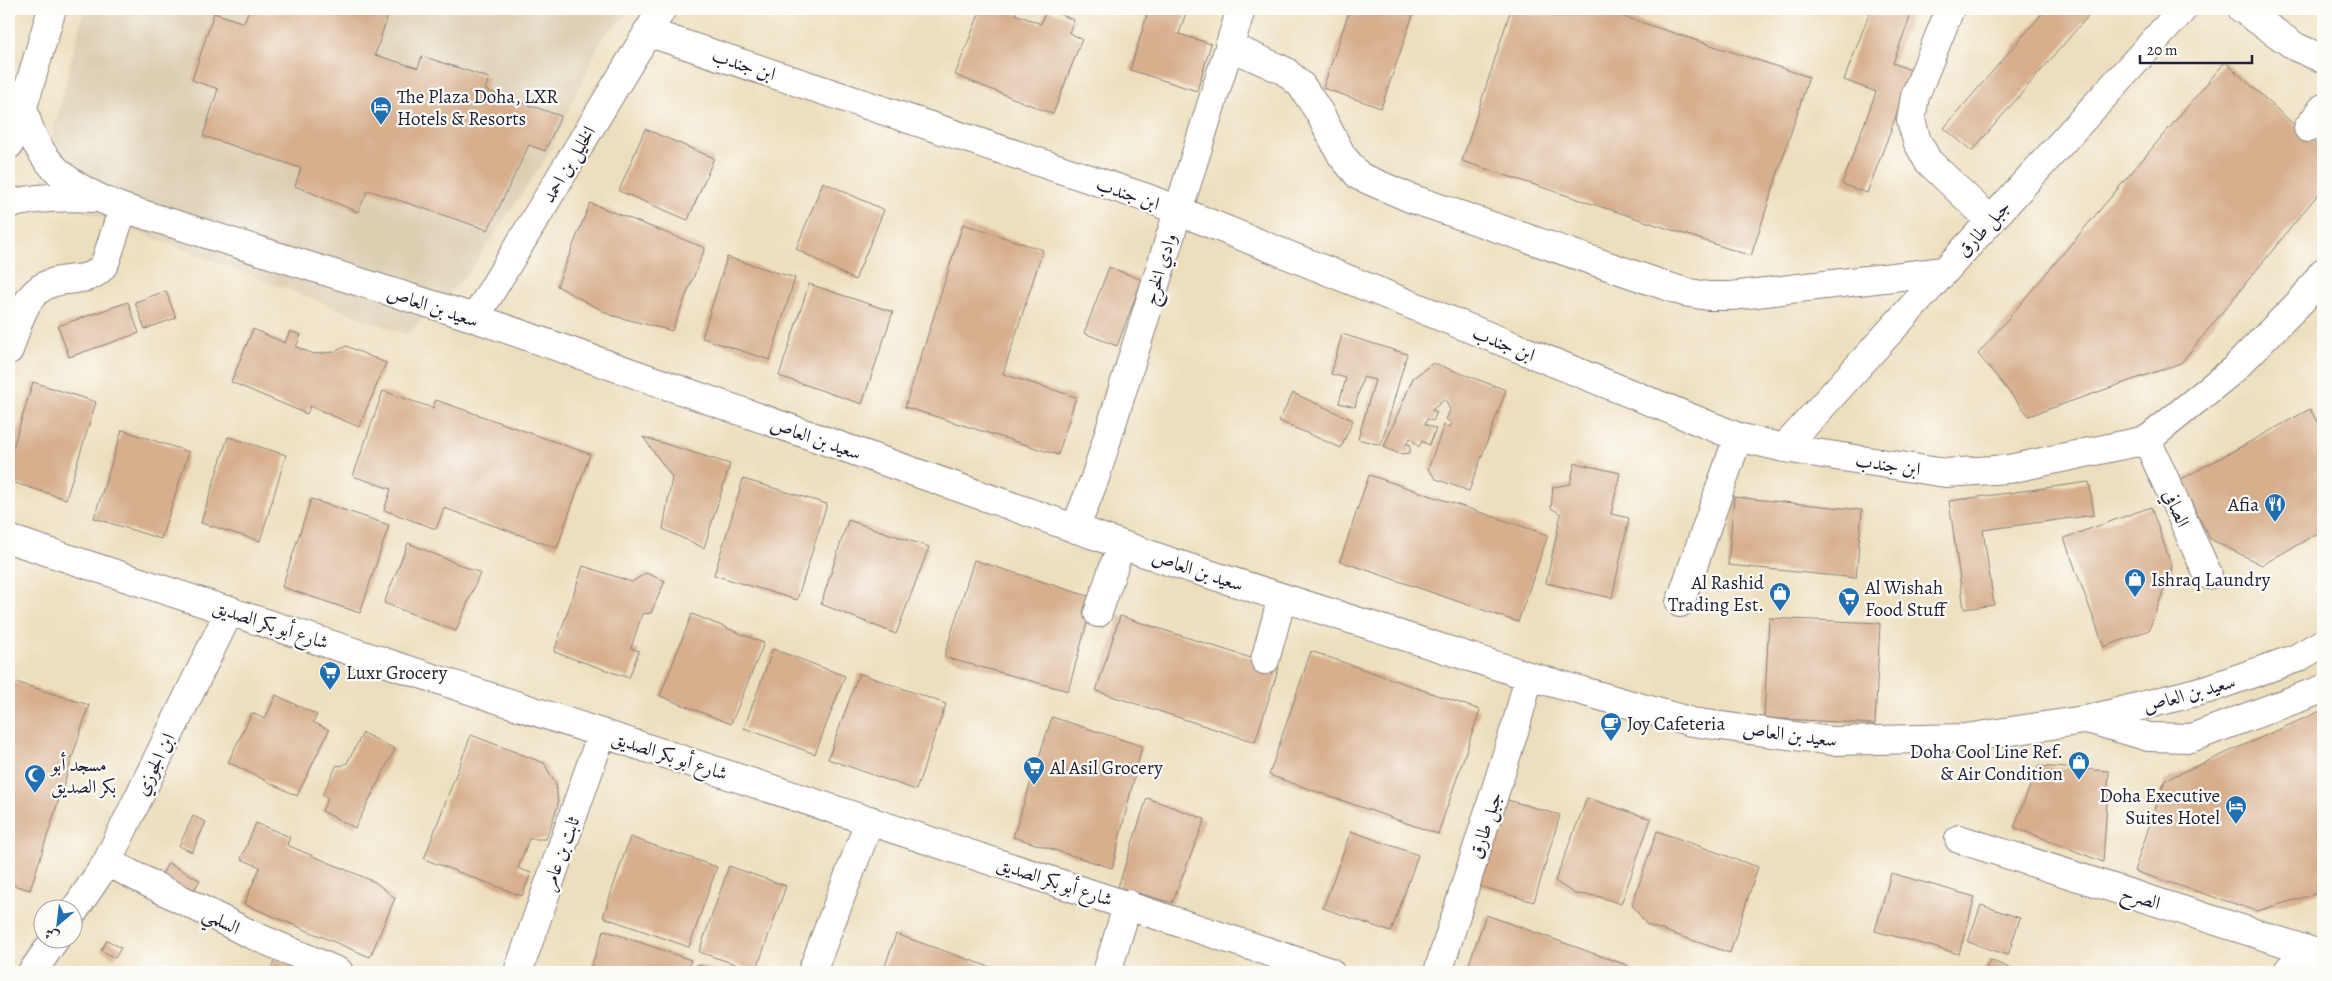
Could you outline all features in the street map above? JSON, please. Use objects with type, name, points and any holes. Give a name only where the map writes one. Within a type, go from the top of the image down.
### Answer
[{"type":"street","points":[[9,145],[23,106],[52,9]]},
{"type":"street","name":"الخليل بن احمد","points":[[475,318],[662,9]]},
{"type":"street","name":"وادي الخرج","points":[[1075,529],[1095,478],[1241,9]]},
{"type":"street","points":[[1950,9],[1916,96],[1912,120],[1916,141],[1928,161],[1990,220]]},
{"type":"street","name":"جبل طارق","points":[[1784,448],[2184,9]]},
{"type":"street","points":[[2242,9],[2296,47],[2323,59]]},
{"type":"street","name":"ابن جندب","points":[[648,32],[1177,210],[1738,437],[1784,448],[1945,473],[2009,470],[2147,440],[2233,370],[2303,299],[2323,272]]},
{"type":"street","points":[[1229,46],[1285,71],[1301,85],[1319,112],[1342,156],[1359,176],[1410,198],[1684,292],[1708,296],[1731,296],[1944,271]]},
{"type":"street","name":"سعيد بن العاص","points":[[23,106],[28,130],[45,158],[68,181],[96,198],[475,318],[1121,545],[1282,598],[1529,676],[1692,722],[1832,741],[1966,738],[2090,720],[2208,690],[2297,658],[2323,643]]},
{"type":"street","name":"سعيد بن العاص","points":[[9,204],[34,198],[65,196],[96,198]]},
{"type":"street","points":[[9,350],[26,304],[37,291],[52,282],[68,278],[85,279],[100,271],[105,263],[124,208]]},
{"type":"street","points":[[1680,603],[1738,437]]},
{"type":"street","name":"الصافي","points":[[2147,440],[2208,575]]},
{"type":"street","name":"شارع أبو بكر الصديق","points":[[9,539],[1128,904],[1330,972]]},
{"type":"street","points":[[1098,613],[1121,545]]},
{"type":"street","points":[[1265,660],[1282,598]]},
{"type":"street","name":"ابن الجوزي","points":[[82,899],[107,862],[230,610]]},
{"type":"street","name":"جبل طارق","points":[[1438,972],[1518,722],[1529,676]]},
{"type":"street","points":[[2090,720],[2149,737],[2191,738],[2323,689]]},
{"type":"street","name":"ثابت بن عامر","points":[[518,972],[602,733]]},
{"type":"street","points":[[812,972],[870,820]]},
{"type":"street","name":"الصرح","points":[[1959,839],[2314,952]]},
{"type":"street","name":"السلمي","points":[[107,862],[248,934],[339,972]]},
{"type":"street","points":[[1107,972],[1128,904]]},
{"type":"street","points":[[32,972],[49,948]]},
{"type":"street","points":[[2287,972],[2314,952]]},
{"type":"shaded area","points":[[84,9],[633,9],[603,36],[548,155],[466,276],[407,335],[38,194]]},
{"type":"building","name":"The Plaza Doha, LXR Hotels & Resorts","points":[[249,9],[390,9],[375,55],[418,68],[422,56],[489,78],[485,90],[561,116],[545,151],[529,145],[488,230],[368,190],[358,212],[295,186],[301,168],[203,136],[218,89],[192,80],[214,13],[244,23]]},
{"type":"building","points":[[981,9],[1017,9],[1015,14],[1041,24],[1046,9],[1074,20],[1069,33],[1082,39],[1053,114],[955,75]]},
{"type":"building","points":[[1130,9],[1187,9],[1179,34],[1211,44],[1197,91],[1130,70],[1147,15]]},
{"type":"building","points":[[1350,9],[1415,9],[1381,108],[1323,88]]},
{"type":"building","points":[[1511,9],[1600,9],[1809,77],[1751,256],[1462,161]]},
{"type":"building","points":[[1871,9],[1913,9],[1893,63],[1913,71],[1867,193],[1842,184],[1876,92],[1844,80]]},
{"type":"building","points":[[2046,9],[2094,9],[1972,151],[1944,128]]},
{"type":"building","points":[[2225,62],[2323,151],[2323,188],[2181,363],[2029,416],[1978,354]]},
{"type":"building","points":[[645,129],[714,158],[688,220],[619,191]]},
{"type":"building","points":[[823,182],[884,210],[855,280],[796,249]]},
{"type":"building","points":[[590,203],[705,248],[672,331],[610,315],[557,286]]},
{"type":"building","points":[[963,224],[1043,250],[1003,374],[1076,397],[1058,455],[905,407]]},
{"type":"building","points":[[727,257],[795,278],[770,360],[702,338]]},
{"type":"building","points":[[1109,267],[1142,280],[1117,346],[1084,333]]},
{"type":"building","points":[[809,284],[893,312],[862,404],[779,376]]},
{"type":"building","points":[[166,291],[176,318],[145,329],[135,302]]},
{"type":"building","points":[[128,302],[139,333],[69,357],[58,326]]},
{"type":"building","points":[[253,329],[285,343],[290,331],[301,335],[296,347],[314,354],[335,352],[346,346],[386,363],[359,427],[310,406],[307,414],[231,382]]},
{"type":"building","points":[[1342,334],[1407,354],[1381,445],[1358,439],[1375,380],[1363,377],[1355,407],[1339,403],[1346,378],[1331,374]]},
{"type":"building","points":[[1433,363],[1506,390],[1469,491],[1436,479],[1428,469],[1444,425],[1450,427],[1452,424],[1446,419],[1450,410],[1445,399],[1432,410],[1437,412],[1433,421],[1427,419],[1425,424],[1436,429],[1429,445],[1422,441],[1419,447],[1410,438],[1406,444],[1410,444],[1410,453],[1399,454],[1384,447],[1413,378]]},
{"type":"building","points":[[33,382],[96,402],[66,499],[9,481],[9,460]]},
{"type":"building","points":[[383,391],[433,408],[436,400],[590,454],[557,548],[444,508],[436,529],[384,510],[391,489],[353,476]]},
{"type":"building","points":[[1293,393],[1353,420],[1341,448],[1279,421]]},
{"type":"building","points":[[2310,409],[2323,432],[2323,530],[2262,565],[2210,539],[2180,480]]},
{"type":"building","points":[[122,430],[189,452],[161,539],[94,518]]},
{"type":"building","points":[[228,437],[286,455],[260,541],[201,523]]},
{"type":"building","points":[[643,437],[730,464],[704,548],[663,529],[672,477]]},
{"type":"building","points":[[1575,463],[1620,473],[1611,514],[1629,518],[1612,598],[1546,583],[1561,514],[1551,508],[1553,487],[1570,484]]},
{"type":"building","points":[[1369,475],[1548,535],[1518,622],[1340,561]]},
{"type":"building","points":[[743,479],[827,504],[797,600],[714,575]]},
{"type":"building","points":[[2089,482],[2094,515],[1983,530],[1994,605],[1964,609],[1949,501]]},
{"type":"building","points":[[1734,497],[1862,510],[1856,578],[1728,565]]},
{"type":"building","points":[[311,499],[389,525],[360,613],[282,587]]},
{"type":"building","points":[[2151,507],[2172,567],[2149,630],[2104,647],[2064,538]]},
{"type":"building","points":[[848,520],[929,547],[896,634],[821,604]]},
{"type":"building","points":[[408,543],[480,573],[456,631],[384,603]]},
{"type":"building","points":[[974,560],[1094,598],[1068,691],[944,657]]},
{"type":"building","points":[[583,566],[632,582],[646,573],[665,581],[651,613],[642,614],[631,648],[639,651],[629,678],[554,652]]},
{"type":"building","points":[[692,614],[764,643],[731,724],[660,696]]},
{"type":"building","points":[[1120,616],[1279,667],[1255,742],[1096,691]]},
{"type":"building","points":[[1769,618],[1880,623],[1875,724],[1764,718]]},
{"type":"building","points":[[773,649],[845,676],[815,754],[744,728]]},
{"type":"building","points":[[1311,651],[1480,710],[1438,834],[1269,775]]},
{"type":"building","points":[[859,673],[946,704],[916,790],[828,759]]},
{"type":"building","name":"مسجد أبو بكر الصديق","points":[[9,680],[89,705],[30,890],[9,884]]},
{"type":"building","points":[[276,695],[317,715],[313,722],[329,730],[297,796],[228,762],[252,713],[265,719]]},
{"type":"building","name":"Doha Executive Suites Hotel","points":[[2323,710],[2323,881],[2318,893],[2257,911],[2134,871],[2165,780]]},
{"type":"building","points":[[1052,717],[1142,746],[1112,868],[1013,837]]},
{"type":"building","points":[[363,733],[395,749],[355,828],[322,811],[328,798],[322,795],[337,765],[341,766],[347,763]]},
{"type":"building","points":[[471,735],[544,763],[556,785],[558,805],[546,839],[529,839],[518,868],[531,873],[522,896],[424,859]]},
{"type":"building","points":[[2038,766],[2109,771],[2103,862],[2014,827]]},
{"type":"building","points":[[1147,798],[1205,819],[1172,903],[1118,887]]},
{"type":"building","points":[[1501,798],[1560,815],[1534,902],[1476,885]]},
{"type":"building","points":[[1587,798],[1651,819],[1621,904],[1597,896],[1575,894],[1555,881]]},
{"type":"building","points":[[193,816],[206,822],[192,852],[179,846]]},
{"type":"building","points":[[256,823],[290,837],[287,845],[375,882],[395,898],[370,957],[244,904],[260,867],[241,859]]},
{"type":"building","points":[[1351,831],[1418,855],[1391,932],[1323,908]]},
{"type":"building","points":[[1657,831],[1758,867],[1730,953],[1647,925],[1632,905]]},
{"type":"building","points":[[630,837],[717,867],[689,947],[603,917]]},
{"type":"building","points":[[168,863],[200,880],[190,897],[159,880]]},
{"type":"building","points":[[729,866],[786,886],[756,971],[699,952]]},
{"type":"building","points":[[1891,873],[1975,897],[1959,954],[1875,931]]},
{"type":"building","points":[[1981,905],[2020,918],[2008,955],[1968,942]]},
{"type":"building","points":[[1486,915],[1629,966],[1626,972],[1466,972]]},
{"type":"building","points":[[604,930],[691,960],[686,972],[589,972]]},
{"type":"building","points":[[896,934],[1004,972],[883,972]]},
{"type":"building","points":[[107,940],[121,948],[115,958],[101,950]]},
{"type":"building","points":[[277,957],[307,972],[269,972]]},
{"type":"building","points":[[1990,960],[2019,972],[1984,972]]},
{"type":"building","points":[[697,964],[720,972],[695,972]]},
{"type":"place","name":"The Plaza Doha, LXR Hotels & Resorts","points":[[381,126]]},
{"type":"place","name":"Afia","points":[[2275,523]]},
{"type":"place","name":"Ishraq Laundry","points":[[2135,598]]},
{"type":"place","name":"Al Rashid Trading Est.","points":[[1780,612]]},
{"type":"place","name":"Al Wishah Food Stuff","points":[[1849,617]]},
{"type":"place","name":"Luxr Grocery","points":[[330,691]]},
{"type":"place","name":"Joy Cafeteria","points":[[1611,742]]},
{"type":"place","name":"Doha Cool Line Ref. & Air Condition","points":[[2079,781]]},
{"type":"place","name":"Al Asil Grocery","points":[[1034,786]]},
{"type":"place","name":"مسجد أبو بكر الصديق","points":[[35,794]]},
{"type":"place","name":"Doha Executive Suites Hotel","points":[[2236,825]]}]
